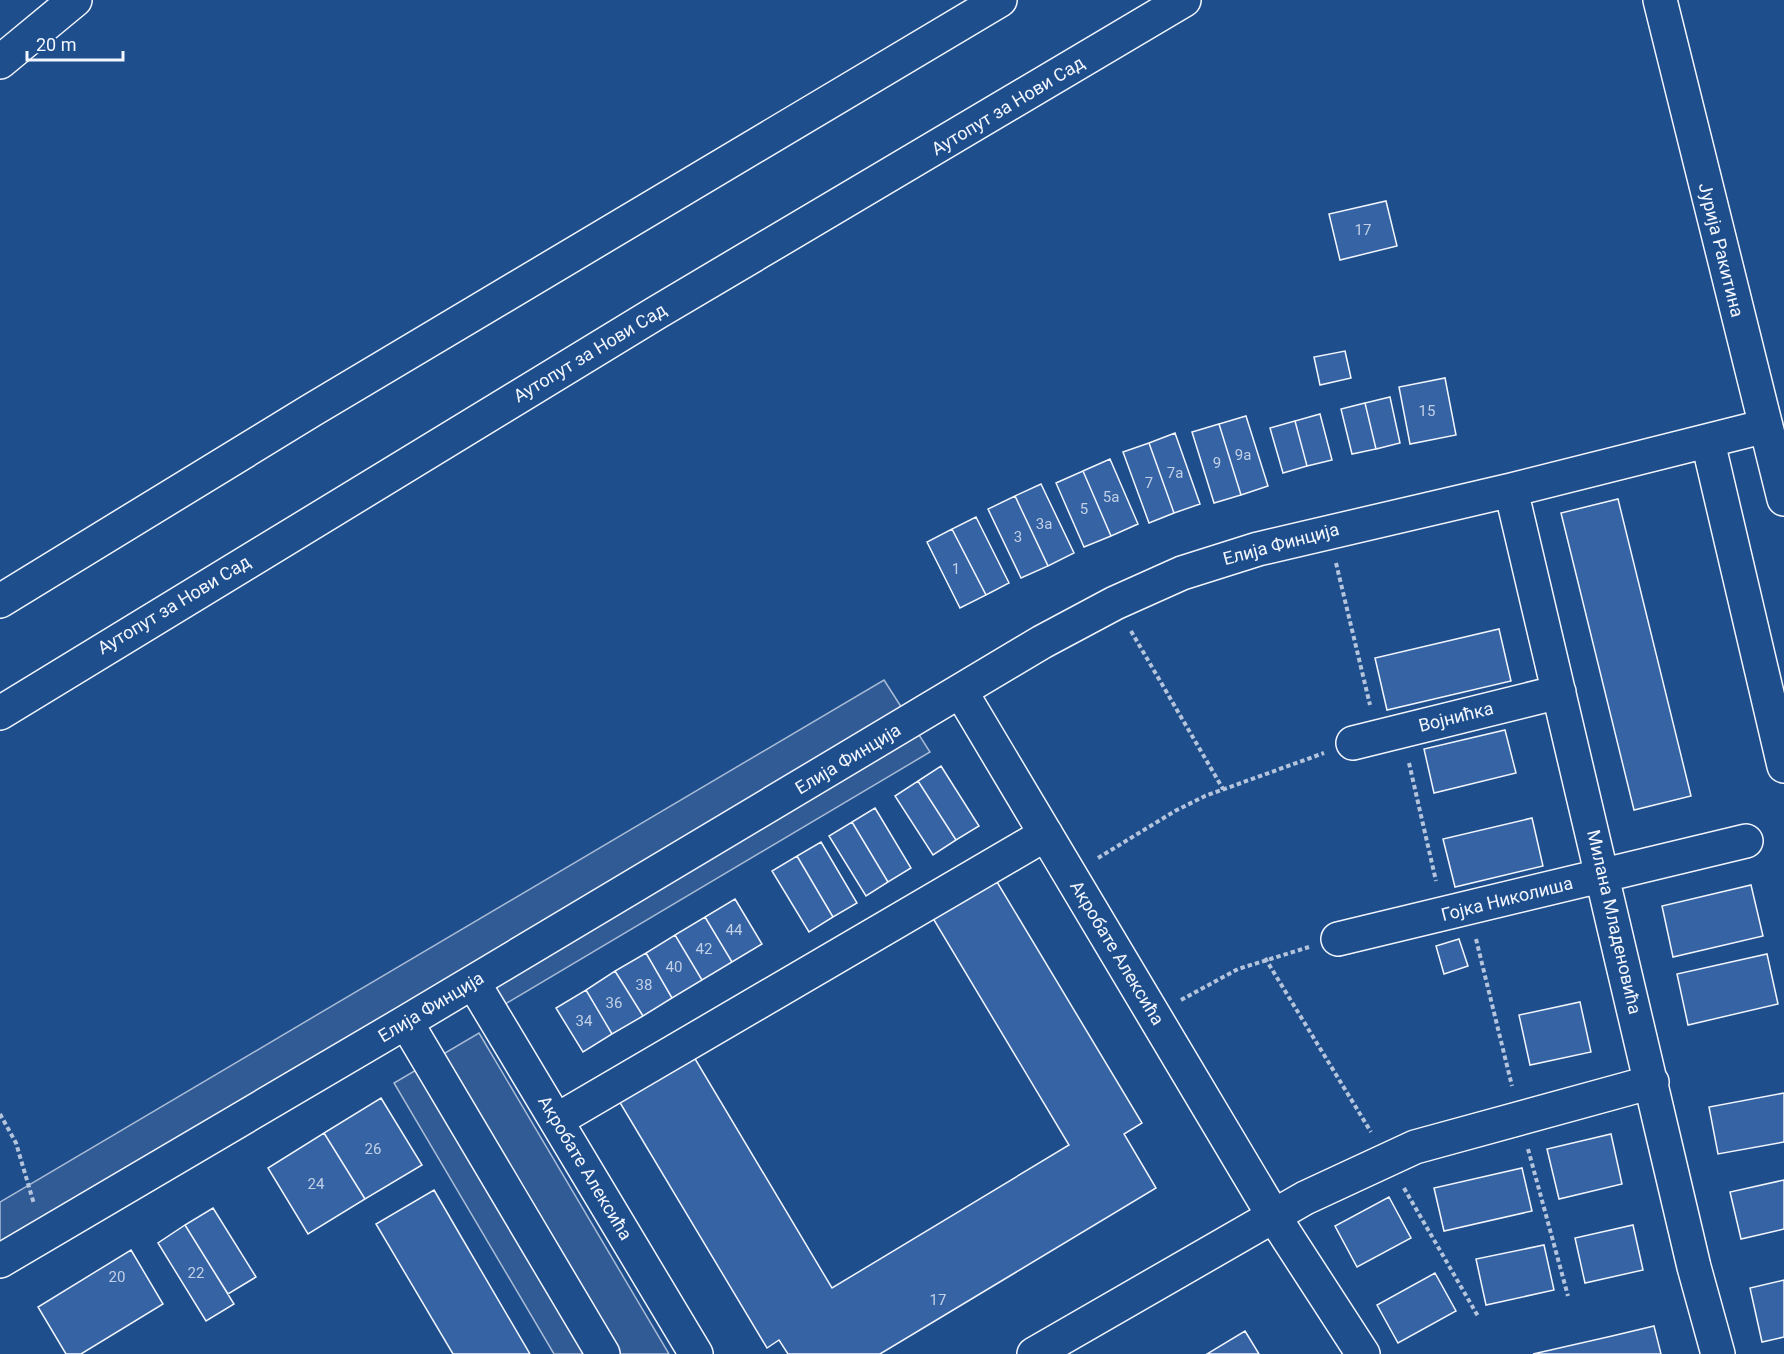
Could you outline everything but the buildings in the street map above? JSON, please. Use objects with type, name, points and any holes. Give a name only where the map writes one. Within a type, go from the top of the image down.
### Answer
[{"type":"street","points":[[0,62],[75,0]]},
{"type":"street","points":[[0,601],[322,404],[1000,0]]},
{"type":"street","name":"Аутопут за Нови Сад","points":[[0,713],[635,325],[1184,0]]},
{"type":"street","name":"Јурија Ракитина","points":[[1660,0],[1784,499]]},
{"type":"street","name":"Елија Финција","points":[[0,1261],[406,1022],[1042,642],[1114,603],[1182,573],[1328,530],[1511,490],[1766,426]]},
{"type":"street","points":[[1708,442],[1784,766]]},
{"type":"street","name":"Милана Младеновића","points":[[1511,490],[1694,1267],[1718,1354]]},
{"type":"street","name":"Акробате Алексића","points":[[961,692],[1273,1215],[1363,1354]]},
{"type":"street","name":"Војнићка","points":[[1378,736],[1559,692]]},
{"type":"street","points":[[557,1120],[1046,834]]},
{"type":"street","name":"Гојка Николиша","points":[[1338,939],[1746,841]]},
{"type":"street","name":"Акробате Алексића","points":[[473,982],[696,1354]]},
{"type":"street","points":[[406,1022],[603,1354]]},
{"type":"street","points":[[1034,1354],[1273,1215],[1415,1147],[1652,1082]]},
{"type":"path","points":[[1328,530],[1378,736],[1443,914]]},
{"type":"path","points":[[1114,603],[1223,789]]},
{"type":"path","points":[[1070,875],[1175,811],[1223,789],[1378,736]]},
{"type":"path","points":[[1155,1016],[1210,982],[1238,969],[1265,958],[1338,939]]},
{"type":"path","points":[[0,1114],[16,1143],[43,1236]]},
{"type":"shaded area","points":[[884,680],[930,752],[490,1013],[469,978],[0,1255],[0,1202]]},
{"type":"shaded area","points":[[479,1033],[669,1354],[554,1354],[394,1083]]}]
